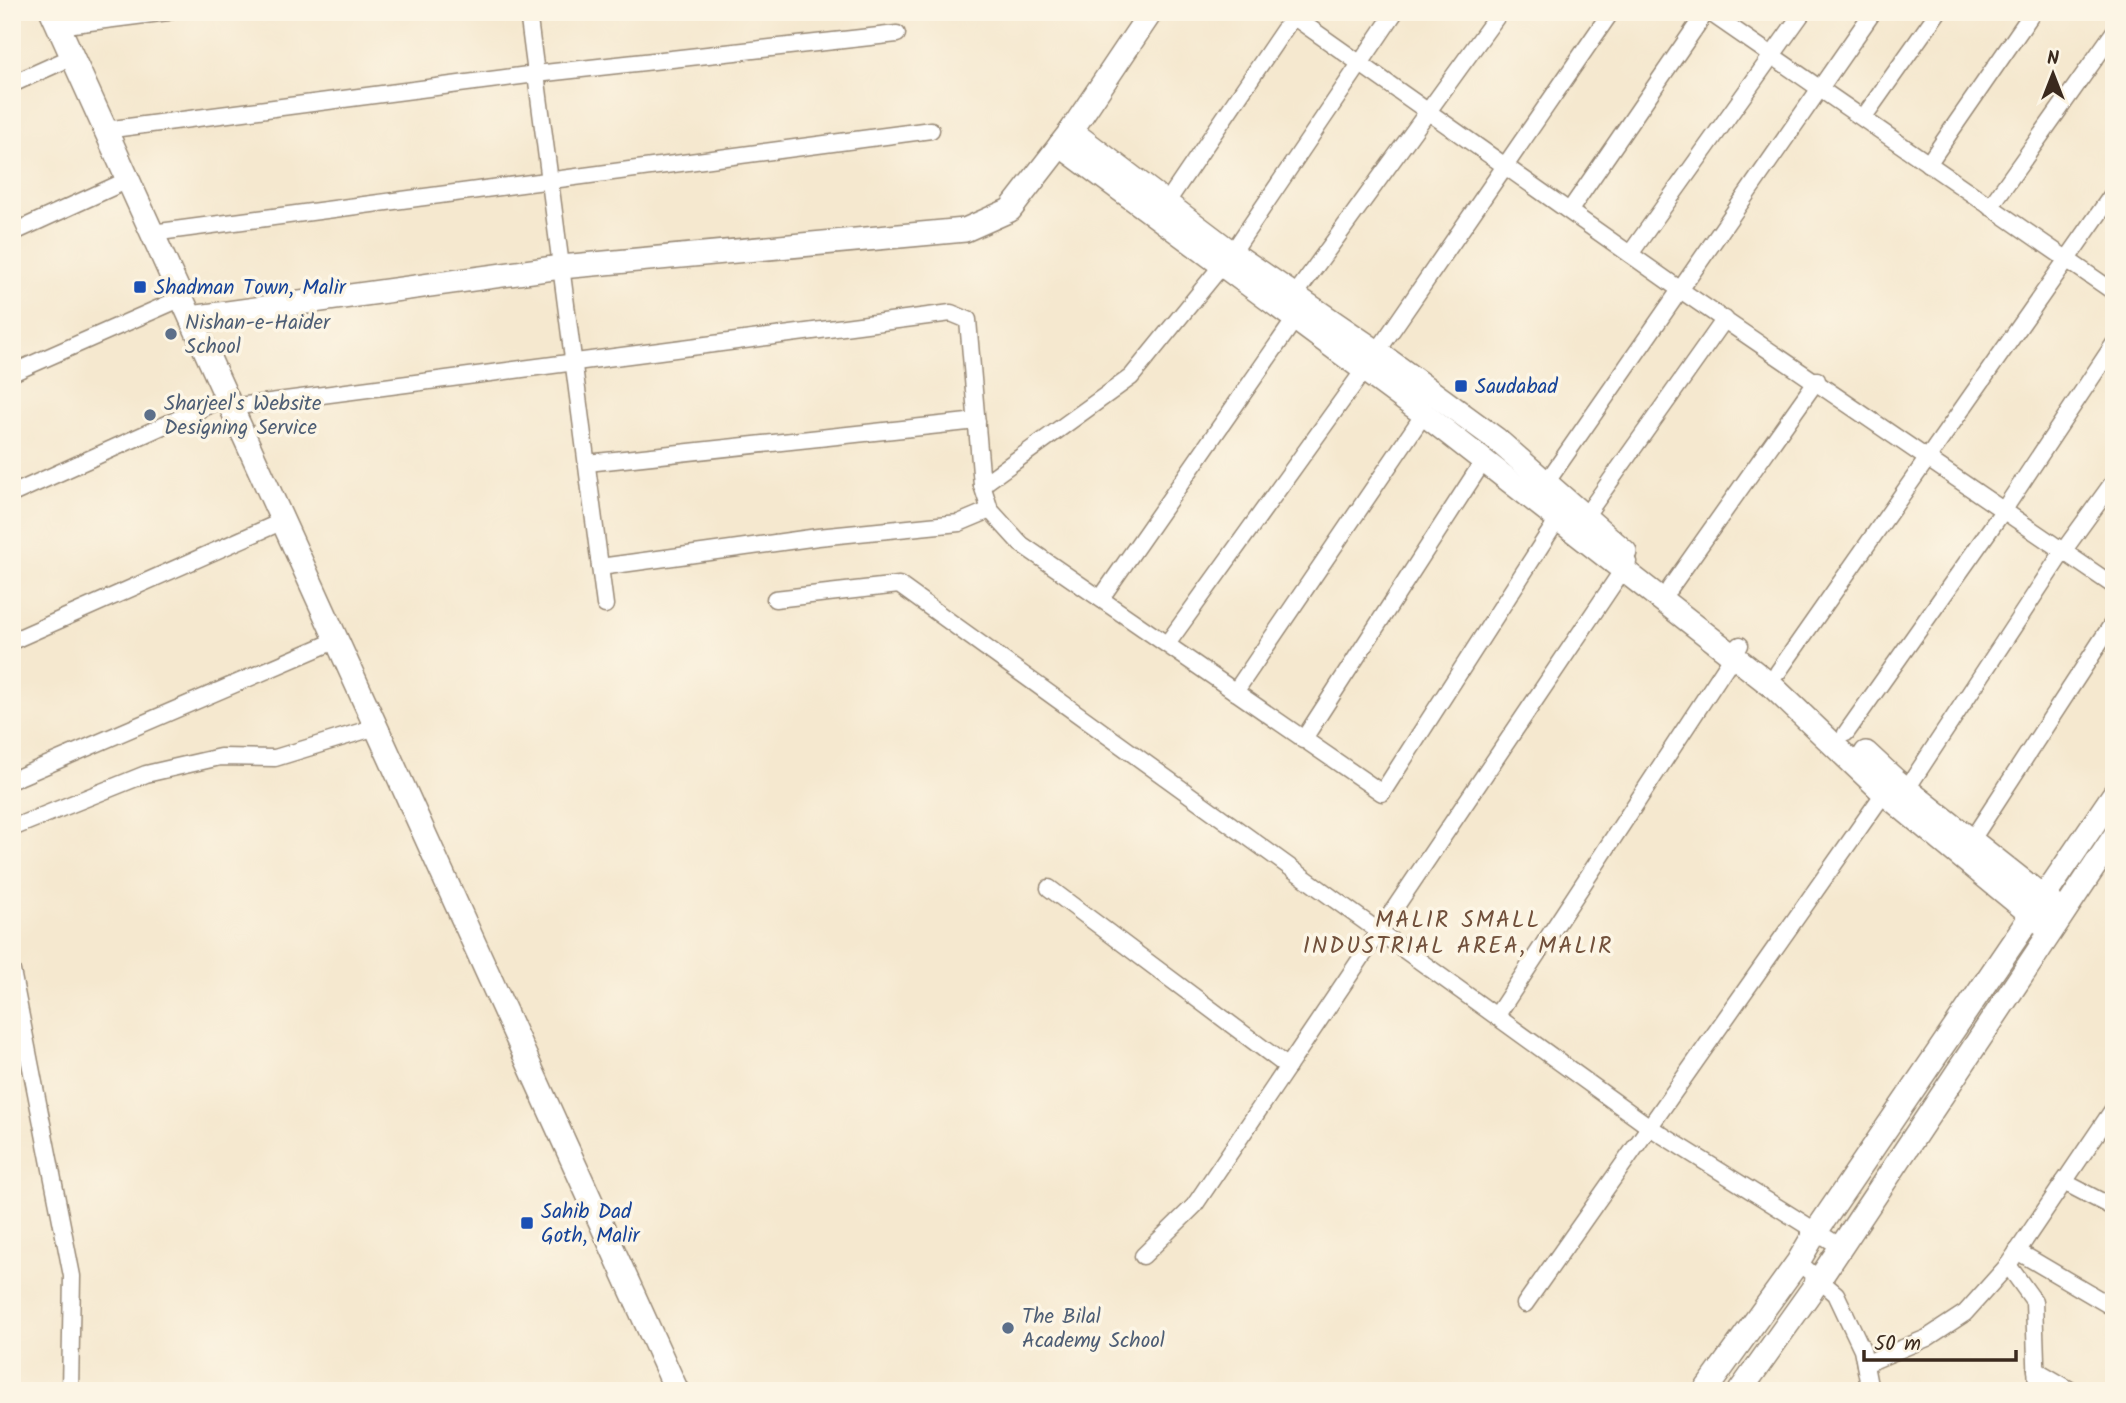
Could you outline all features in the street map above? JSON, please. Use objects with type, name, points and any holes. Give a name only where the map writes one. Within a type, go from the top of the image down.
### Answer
[{"type":"street","points":[[168,12],[55,19],[677,1391]]},
{"type":"street","points":[[528,12],[605,604]]},
{"type":"street","points":[[12,373],[186,308],[561,267],[965,230],[1010,210],[1065,138],[1151,12]]},
{"type":"street","points":[[982,485],[1131,377],[1226,258],[1395,12]]},
{"type":"street","points":[[1295,295],[1500,12]]},
{"type":"street","points":[[1167,644],[1371,361],[1611,12]]},
{"type":"street","points":[[1570,211],[1708,12],[2114,292]]},
{"type":"street","points":[[1630,254],[1803,12]]},
{"type":"street","points":[[1546,483],[1682,291],[1873,12]]},
{"type":"street","points":[[1863,118],[1938,12]]},
{"type":"street","points":[[1928,164],[2033,12]]},
{"type":"street","points":[[1167,202],[1292,14],[1682,291],[1817,380],[2114,586]]},
{"type":"street","points":[[1990,207],[2114,32]]},
{"type":"street","points":[[105,130],[536,74],[897,34]]},
{"type":"street","points":[[12,84],[72,57]]},
{"type":"street","points":[[152,233],[931,130]]},
{"type":"street","points":[[1065,138],[1167,202],[1295,318],[1371,361],[1496,439],[1584,518],[1627,564],[1736,650],[1778,672],[1846,733],[1895,791]]},
{"type":"street","points":[[1065,138],[1226,258],[1295,295],[1371,361],[1424,414],[1558,519],[1627,564],[1670,588],[1805,715],[2056,921]]},
{"type":"street","points":[[12,233],[128,180]]},
{"type":"street","points":[[1778,672],[2114,192]]},
{"type":"street","points":[[12,494],[229,402],[573,362],[951,313],[968,320],[982,485],[990,510],[1021,544],[1382,793],[1558,519]]},
{"type":"street","points":[[1101,598],[1295,318]]},
{"type":"street","points":[[1584,518],[1725,319]]},
{"type":"street","points":[[1846,733],[2003,510],[2114,344]]},
{"type":"street","points":[[1670,588],[1817,380]]},
{"type":"street","points":[[1235,692],[1424,414]]},
{"type":"street","points":[[586,463],[976,421]]},
{"type":"street","points":[[1303,740],[1484,460]]},
{"type":"street","points":[[1525,1304],[1895,791],[2114,481]]},
{"type":"street","points":[[600,567],[818,537],[959,523],[990,510]]},
{"type":"street","points":[[12,642],[283,521]]},
{"type":"street","points":[[1143,1256],[1194,1206],[1627,564]]},
{"type":"street","points":[[775,599],[899,585],[1651,1128],[1841,1247]]},
{"type":"street","points":[[1971,841],[2114,621]]},
{"type":"street","points":[[12,780],[337,640]]},
{"type":"street","points":[[1497,1015],[1736,650]]},
{"type":"street","points":[[12,828],[146,774],[220,757],[275,758],[376,727]]},
{"type":"street","points":[[1705,1391],[1798,1262],[1815,1233],[2114,794]]},
{"type":"street","points":[[1943,830],[1971,841],[2037,905]]},
{"type":"street","points":[[1740,1391],[1819,1280],[2056,921],[2114,838]]},
{"type":"street","points":[[1049,888],[1288,1067]]},
{"type":"street","points":[[12,971],[72,1276],[70,1391]]},
{"type":"street","points":[[1865,1364],[1927,1338],[1965,1313],[2012,1258],[2114,1108]]},
{"type":"street","points":[[2064,1182],[2114,1208]]},
{"type":"street","points":[[2012,1258],[2114,1308]]},
{"type":"street","points":[[2012,1258],[2034,1301],[2037,1391]]},
{"type":"street","points":[[1798,1262],[1836,1294],[1862,1349],[1870,1391]]},
{"type":"street","points":[[2036,1370],[2072,1391]]},
{"type":"place","name":"Shadman Town, Malir","points":[[140,287]]},
{"type":"place","name":"Nishan-e-Haider School","points":[[171,334]]},
{"type":"place","name":"Saudabad","points":[[1461,386]]},
{"type":"place","name":"Sharjeel's Website Designing Service","points":[[150,415]]},
{"type":"place","name":"Sahib Dad Goth, Malir","points":[[527,1223]]},
{"type":"place","name":"The Bilal Academy School","points":[[1008,1328]]},
{"type":"district","name":"MALIR SMALL INDUSTRIAL AREA, MALIR","points":[[1458,932]]}]
